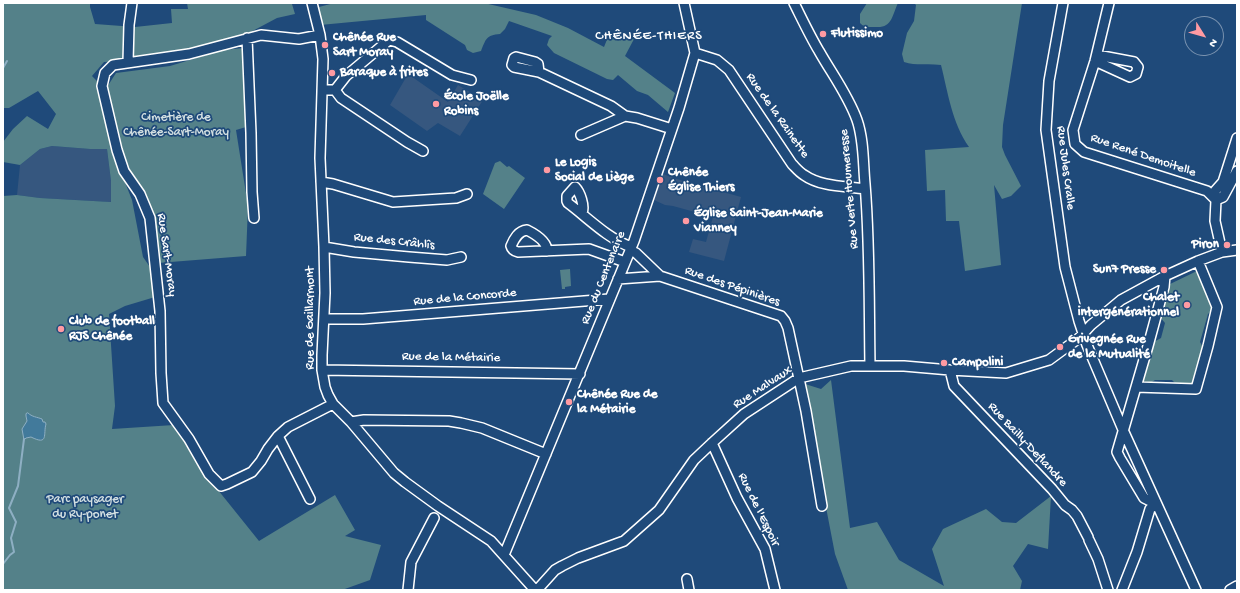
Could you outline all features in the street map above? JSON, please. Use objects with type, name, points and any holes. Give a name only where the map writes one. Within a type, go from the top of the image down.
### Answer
[{"type":"street","points":[[128,59],[129,25],[132,3]]},
{"type":"street","name":"Rue de Gaillarmont","points":[[312,3],[320,35],[323,59],[320,158],[324,247],[322,370],[325,387],[333,404],[351,422],[394,473],[491,541],[536,590]]},
{"type":"street","name":"Rue du Centenaire","points":[[504,555],[631,249],[672,128],[695,53],[684,3]]},
{"type":"street","name":"Rue Verte Houmeresse","points":[[794,3],[820,52],[837,78],[858,122],[865,188],[869,278],[870,366]]},
{"type":"street","name":"Rue Jules Cralle","points":[[1063,3],[1049,81],[1046,130],[1065,266],[1083,334],[1124,432],[1196,590]]},
{"type":"street","name":"Rue René Demoitelle","points":[[1109,3],[1096,58],[1073,130],[1075,144],[1084,152],[1089,154],[1207,191],[1216,200]]},
{"type":"street","name":"Rue Sart-Moray","points":[[268,449],[252,472],[221,486],[210,474],[164,403],[161,373],[160,311],[150,218],[140,194],[124,171],[117,150],[102,86],[104,74],[113,65],[128,59],[189,54],[261,35],[299,39],[320,35]]},
{"type":"street","points":[[247,38],[252,133],[252,192],[254,218]]},
{"type":"street","points":[[335,90],[346,76],[389,40],[397,42],[452,75],[471,80]]},
{"type":"street","name":"Rue de la Rainette","points":[[695,53],[717,60],[729,70],[792,164],[803,174],[816,182],[865,188]]},
{"type":"street","points":[[539,72],[610,106],[625,116],[672,128]]},
{"type":"street","points":[[322,90],[335,90]]},
{"type":"street","points":[[335,90],[341,98],[408,142],[424,150]]},
{"type":"street","points":[[581,135],[625,116]]},
{"type":"street","points":[[1222,252],[1215,221],[1215,191],[1223,182],[1237,138]]},
{"type":"street","points":[[1216,200],[1223,197],[1237,171]]},
{"type":"street","points":[[321,182],[333,184],[393,202],[456,198],[467,194]]},
{"type":"street","name":"Rue des Pépinières","points":[[582,213],[618,242],[636,253],[660,276]]},
{"type":"street","name":"Rue des Crâhlîs","points":[[324,247],[354,252],[447,260],[461,257]]},
{"type":"street","points":[[547,251],[563,249],[589,249],[625,262]]},
{"type":"street","name":"Rue Malvaux","points":[[536,590],[555,570],[562,566],[578,558],[624,541],[659,510],[694,460],[712,443],[744,414],[799,378],[851,366],[904,366],[1006,373],[1049,360],[1083,334],[1091,325],[1121,300],[1165,276],[1222,252],[1237,250]]},
{"type":"street","points":[[1136,387],[1196,389],[1217,307],[1198,261]]},
{"type":"street","name":"Rue des Pépinières","points":[[618,279],[660,276],[781,316],[788,328],[799,378],[822,506]]},
{"type":"street","points":[[1122,590],[1137,552],[1150,509],[1156,504],[1144,498],[1117,452],[1124,432],[1162,294],[1165,276]]},
{"type":"street","name":"Rue de la Concorde","points":[[324,318],[363,319],[609,299]]},
{"type":"street","name":"Rue de la Métairie","points":[[322,370],[580,374]]},
{"type":"street","name":"Rue Bailly-Deflandre","points":[[950,370],[954,386],[1077,516],[1098,559],[1108,590]]},
{"type":"street","points":[[268,449],[278,436],[288,427],[333,404]]},
{"type":"street","points":[[351,422],[364,420],[449,421],[482,428],[546,454]]},
{"type":"street","points":[[278,436],[310,499]]},
{"type":"street","name":"Rue de l'Espoir","points":[[712,443],[737,498],[765,549],[775,590]]},
{"type":"street","points":[[268,449],[285,450]]},
{"type":"street","points":[[408,590],[411,562],[434,518]]},
{"type":"street","points":[[687,579],[689,590]]},
{"type":"street","points":[[1230,590],[1237,586]]},
{"type":"shaded area","name":"École Joëlle Robins","points":[[408,74],[448,102],[458,85],[483,100],[460,136],[438,123],[427,131],[390,105]]},
{"type":"shaded area","points":[[52,146],[107,149],[111,181],[111,202],[40,198],[17,195],[20,165],[40,149]]},
{"type":"shaded area","points":[[663,174],[741,197],[724,261],[689,252],[693,239],[706,242],[713,217],[665,205],[654,200]]},
{"type":"shaded area","points":[[28,413],[42,419],[43,422],[45,422],[45,435],[43,439],[41,440],[31,437],[24,440],[22,429],[27,421],[26,414]]},
{"type":"green space","name":"Parc paysager du Ry-ponet","points":[[3,3],[90,3],[95,24],[135,27],[172,23],[171,9],[188,9],[187,3],[292,4],[295,14],[277,18],[245,35],[188,51],[123,61],[104,62],[92,76],[99,83],[115,157],[132,200],[143,257],[150,267],[155,297],[125,306],[109,314],[115,406],[112,429],[174,425],[210,480],[259,541],[335,495],[355,530],[345,536],[381,545],[370,580],[342,590],[3,590],[3,196],[17,195],[40,198],[111,202],[111,181],[107,149],[52,146],[40,149],[20,165],[3,162],[3,142],[13,129],[27,116],[48,129],[56,114],[38,91],[9,108],[3,108]]},
{"type":"green space","points":[[334,3],[484,3],[536,15],[568,28],[604,47],[608,37],[634,39],[625,56],[675,93],[668,112],[648,95],[637,91],[618,75],[613,80],[607,79],[554,53],[547,45],[552,36],[509,21],[505,29],[500,34],[492,35],[487,38],[481,51],[473,53],[467,50],[465,45],[426,20],[426,15],[320,25],[319,7]]},
{"type":"green space","points":[[867,3],[898,3],[893,17],[885,26],[871,27],[860,23],[860,14]]},
{"type":"green space","points":[[914,3],[1022,3],[1003,125],[1002,147],[1021,186],[1011,196],[1002,199],[994,185],[1001,265],[965,271],[959,221],[946,221],[945,190],[927,191],[925,150],[969,147],[958,128],[948,97],[941,65],[913,64],[904,62],[902,54],[907,33],[914,21],[916,5]]},
{"type":"green space","name":"Cimetière de Chênée-Sart-Moray","points":[[244,48],[246,127],[236,130],[248,206],[246,256],[158,263],[153,212],[144,190],[128,172],[107,87],[116,73],[170,66],[223,50]]},
{"type":"green space","points":[[500,161],[525,178],[504,209],[483,194],[495,163]]},
{"type":"green space","points":[[570,269],[571,286],[562,289],[560,270]]},
{"type":"green space","points":[[1197,271],[1214,308],[1208,314],[1200,342],[1204,349],[1196,380],[1192,385],[1179,387],[1172,380],[1155,380],[1152,382],[1156,386],[1143,384],[1141,380],[1152,343],[1161,338],[1165,323],[1159,316],[1168,285]]},
{"type":"green space","points":[[831,380],[850,528],[877,522],[899,560],[944,586],[932,549],[943,529],[986,509],[1002,522],[1016,523],[1051,496],[1048,549],[1028,544],[1013,566],[1022,581],[1020,590],[848,590],[835,554],[802,383],[821,389]]},
{"type":"waterway","points":[[3,68],[7,61]]},
{"type":"waterway","points":[[3,564],[14,552],[11,538],[16,522],[9,508],[18,486],[24,439]]},
{"type":"place","name":"Flutissimo","points":[[823,34]]},
{"type":"place","name":"Chênée Rue Sart Moray","points":[[325,45]]},
{"type":"place","name":"Baraque à frites","points":[[332,73]]},
{"type":"place","name":"École Joëlle Robins","points":[[436,104]]},
{"type":"place","name":"Le Logis Social de Liège","points":[[547,170]]},
{"type":"place","name":"Chênée Église Thiers","points":[[660,180]]},
{"type":"place","name":"Église Saint-Jean-Marie Vianney","points":[[686,221]]},
{"type":"place","name":"Piron","points":[[1227,245]]},
{"type":"place","name":"Sun7 Presse","points":[[1164,270]]},
{"type":"place","name":"Chalet intergénérationnel","points":[[1187,305]]},
{"type":"place","name":"Club de football RJS Chênée","points":[[61,329]]},
{"type":"place","name":"Grivegnée Rue de la Mutualité","points":[[1060,347]]},
{"type":"place","name":"Campolini","points":[[944,363]]},
{"type":"place","name":"Chênée Rue de la Métairie","points":[[569,402]]},
{"type":"district","name":"CHÊNÉE-THIERS","points":[[649,37]]}]
